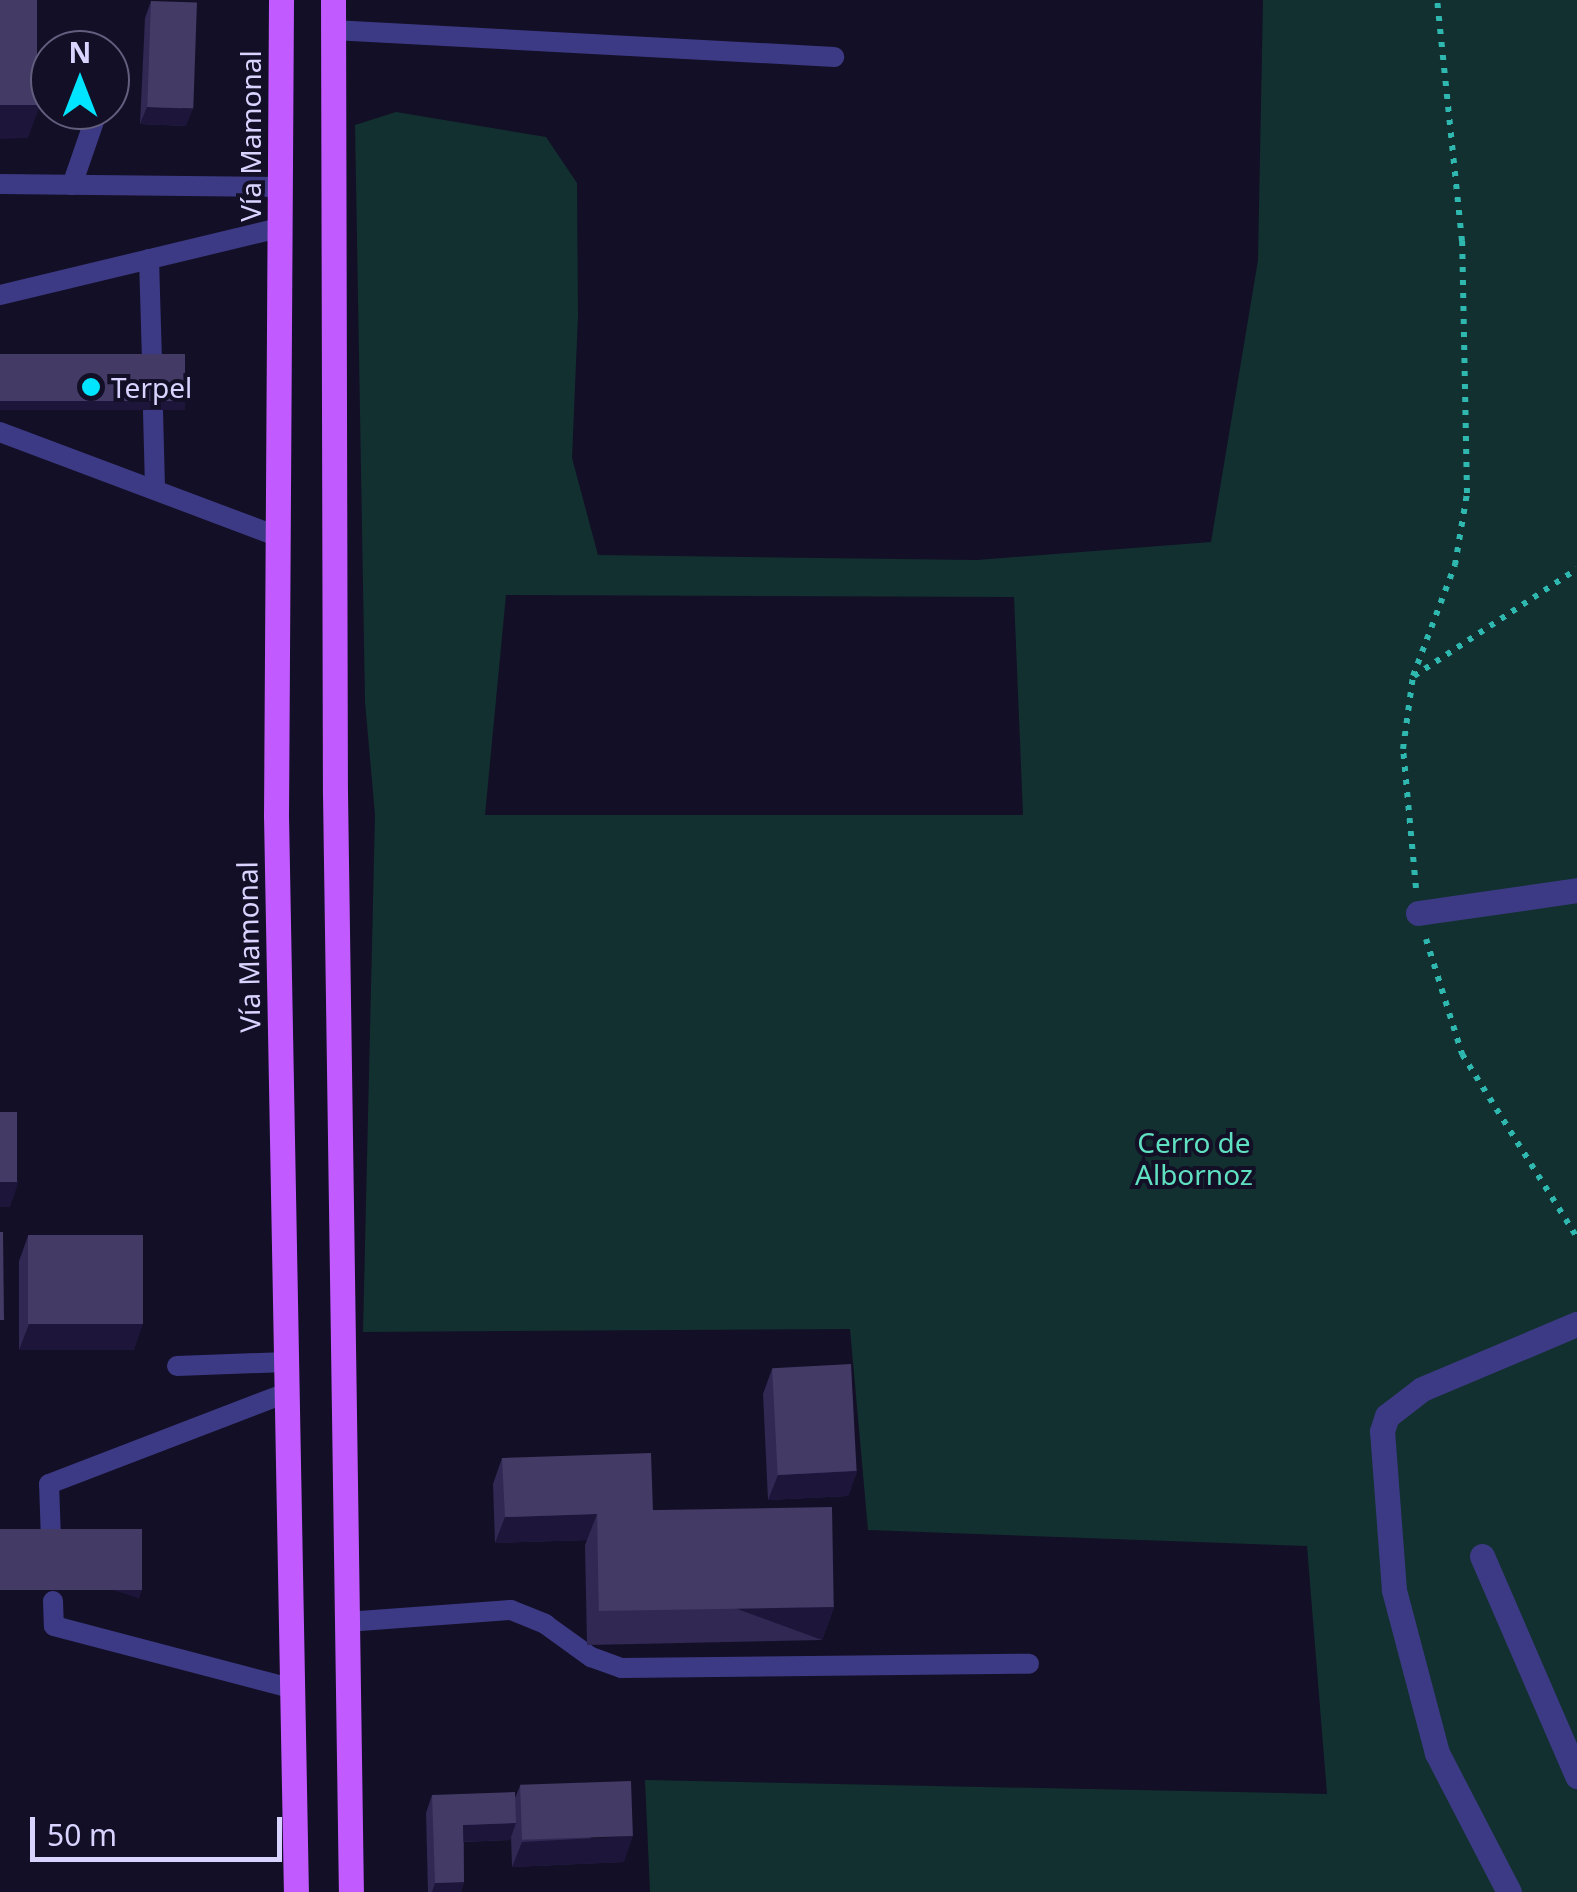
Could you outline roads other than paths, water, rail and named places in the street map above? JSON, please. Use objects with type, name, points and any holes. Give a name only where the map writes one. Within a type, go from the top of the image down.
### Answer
[{"type":"main road","name":"Vía Mamonal","points":[[281,0],[276,815],[296,1892]]},
{"type":"main road","points":[[333,0],[335,792],[351,1892]]},
{"type":"street","points":[[1418,912],[1577,890]]},
{"type":"street","points":[[1508,1892],[1437,1753],[1394,1590],[1382,1432],[1387,1416],[1422,1390],[1577,1324]]},
{"type":"street","points":[[1482,1556],[1577,1776]]},
{"type":"lane","points":[[333,30],[834,57]]},
{"type":"lane","points":[[72,184],[91,130]]},
{"type":"lane","points":[[0,184],[280,187]]},
{"type":"lane","points":[[0,295],[280,228]]},
{"type":"lane","points":[[149,259],[152,363]]},
{"type":"lane","points":[[152,410],[156,490]]},
{"type":"lane","points":[[0,432],[279,537]]},
{"type":"lane","points":[[177,1366],[285,1362]]},
{"type":"lane","points":[[51,1540],[49,1484],[286,1393]]},
{"type":"lane","points":[[53,1601],[54,1626],[291,1688]]},
{"type":"lane","points":[[346,1622],[511,1610],[545,1624],[591,1657],[621,1668],[1029,1664]]},
{"type":"place","name":"Terpel","points":[[91,387]]},
{"type":"park label","name":"Cerro de Albornoz","points":[[1194,1158]]}]
